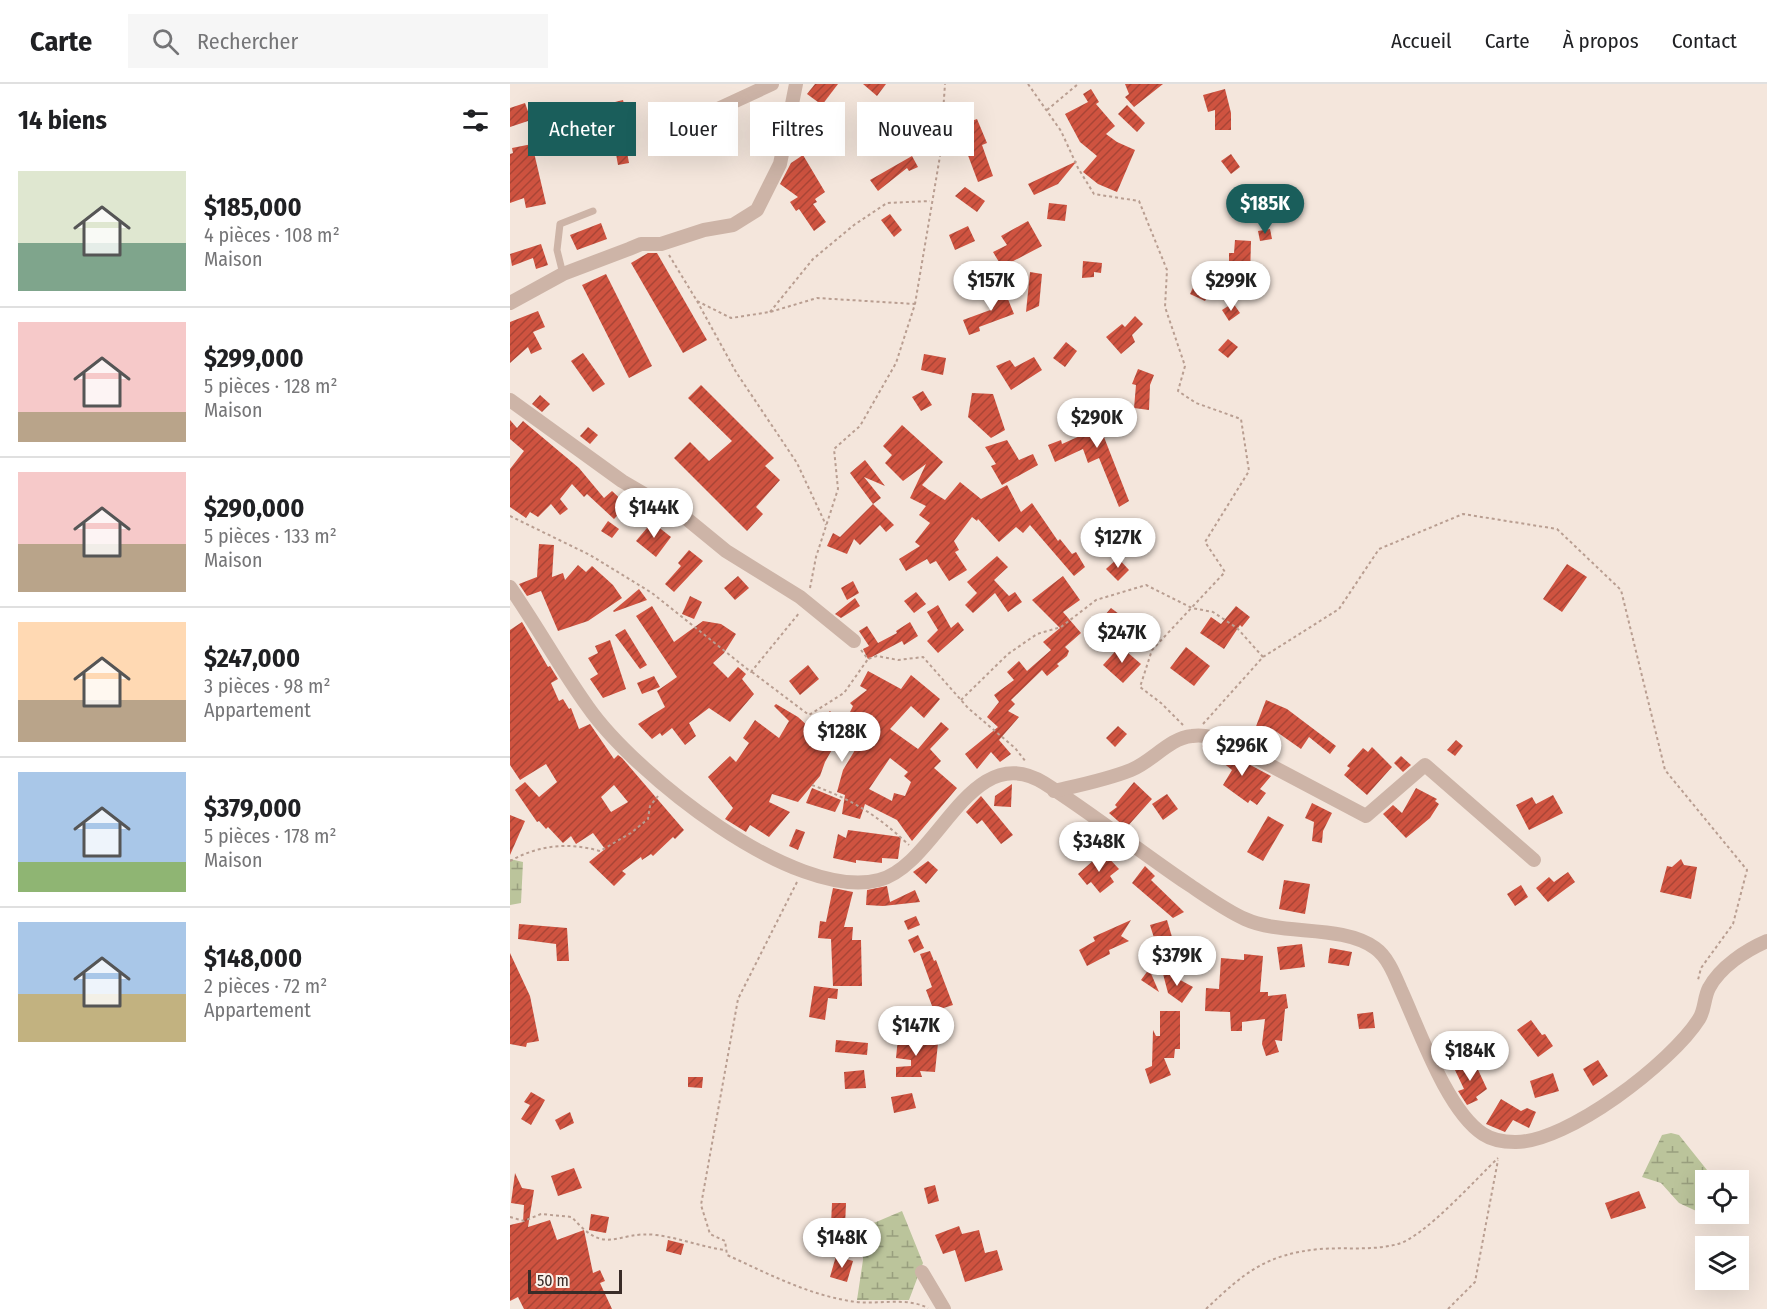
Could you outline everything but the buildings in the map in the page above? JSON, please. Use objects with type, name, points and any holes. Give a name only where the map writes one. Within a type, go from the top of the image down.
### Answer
[{"type":"street","points":[[733,102],[772,84]]},
{"type":"street","points":[[510,303],[563,274],[641,244],[661,244],[704,230],[733,225],[757,210],[780,164],[796,84]]},
{"type":"street","points":[[510,400],[622,481],[687,519],[726,550],[808,603],[854,641]]},
{"type":"street","points":[[510,588],[588,707],[637,764],[716,825],[764,853],[813,874],[854,882],[875,882],[896,875],[970,795],[990,778],[1007,773],[1019,773],[1041,781],[1211,899],[1249,921],[1331,933],[1375,947],[1394,974],[1442,1082],[1465,1117],[1483,1134],[1500,1140],[1530,1142],[1571,1125],[1601,1109],[1679,1043],[1701,1018],[1710,987],[1730,963],[1767,941]]},
{"type":"street","points":[[1054,791],[1131,770],[1152,759],[1179,739],[1193,735],[1214,737],[1228,743],[1366,816],[1425,765],[1534,860]]},
{"type":"street","points":[[922,1272],[945,1309]]},
{"type":"lane","points":[[563,274],[557,250],[560,224],[593,211]]},
{"type":"path","points":[[751,672],[776,638],[808,603],[816,557],[838,489],[834,449],[860,426],[896,363],[915,304],[930,201],[940,156],[945,84]]},
{"type":"path","points":[[1028,84],[1061,131],[1077,168],[1094,194],[1139,201],[1167,270],[1165,307],[1185,366],[1178,392],[1196,403],[1241,419],[1249,471],[1205,542],[1226,573],[1152,650],[1140,687],[1161,703],[1193,735],[1263,657],[1339,609],[1379,549],[1463,514],[1557,529],[1621,590],[1665,770],[1747,870],[1733,924],[1701,968],[1695,989]]},
{"type":"path","points":[[1047,110],[1078,84]]},
{"type":"path","points":[[771,312],[813,259],[854,225],[887,204],[930,201]]},
{"type":"path","points":[[661,244],[736,372],[797,463],[826,525]]},
{"type":"path","points":[[697,302],[731,318],[771,312],[817,298],[915,304]]},
{"type":"path","points":[[510,516],[590,555],[652,593],[809,715],[844,693],[868,659],[877,656],[898,660],[922,657],[961,700],[1015,748],[1041,781]]},
{"type":"path","points":[[961,700],[1008,654],[1037,634],[1061,627],[1096,600],[1146,585],[1192,608],[1213,612],[1236,628],[1263,657]]},
{"type":"path","points":[[854,641],[868,659]]},
{"type":"path","points":[[812,785],[850,800],[882,820],[918,853]]},
{"type":"path","points":[[510,861],[526,852],[550,845],[586,847],[600,851],[631,833],[648,819],[650,807],[665,786]]},
{"type":"path","points":[[802,870],[738,999],[701,1205],[710,1234],[725,1241],[727,1255],[811,1292],[849,1301],[915,1302],[930,1309]]},
{"type":"path","points":[[1448,1309],[1474,1282],[1500,1140]]},
{"type":"path","points":[[1206,1309],[1233,1283],[1265,1261],[1319,1249],[1398,1244],[1416,1236],[1498,1158]]},
{"type":"path","points":[[510,1217],[525,1221],[541,1214],[572,1217],[586,1234],[609,1242],[655,1235],[725,1250]]},
{"type":"green space","points":[[510,859],[523,862],[521,903],[510,905]]},
{"type":"green space","points":[[1671,1133],[1679,1135],[1707,1170],[1695,1170],[1695,1210],[1679,1203],[1661,1183],[1642,1177],[1662,1135]]},
{"type":"green space","points":[[902,1211],[923,1263],[909,1300],[857,1300],[863,1260],[862,1228]]}]
